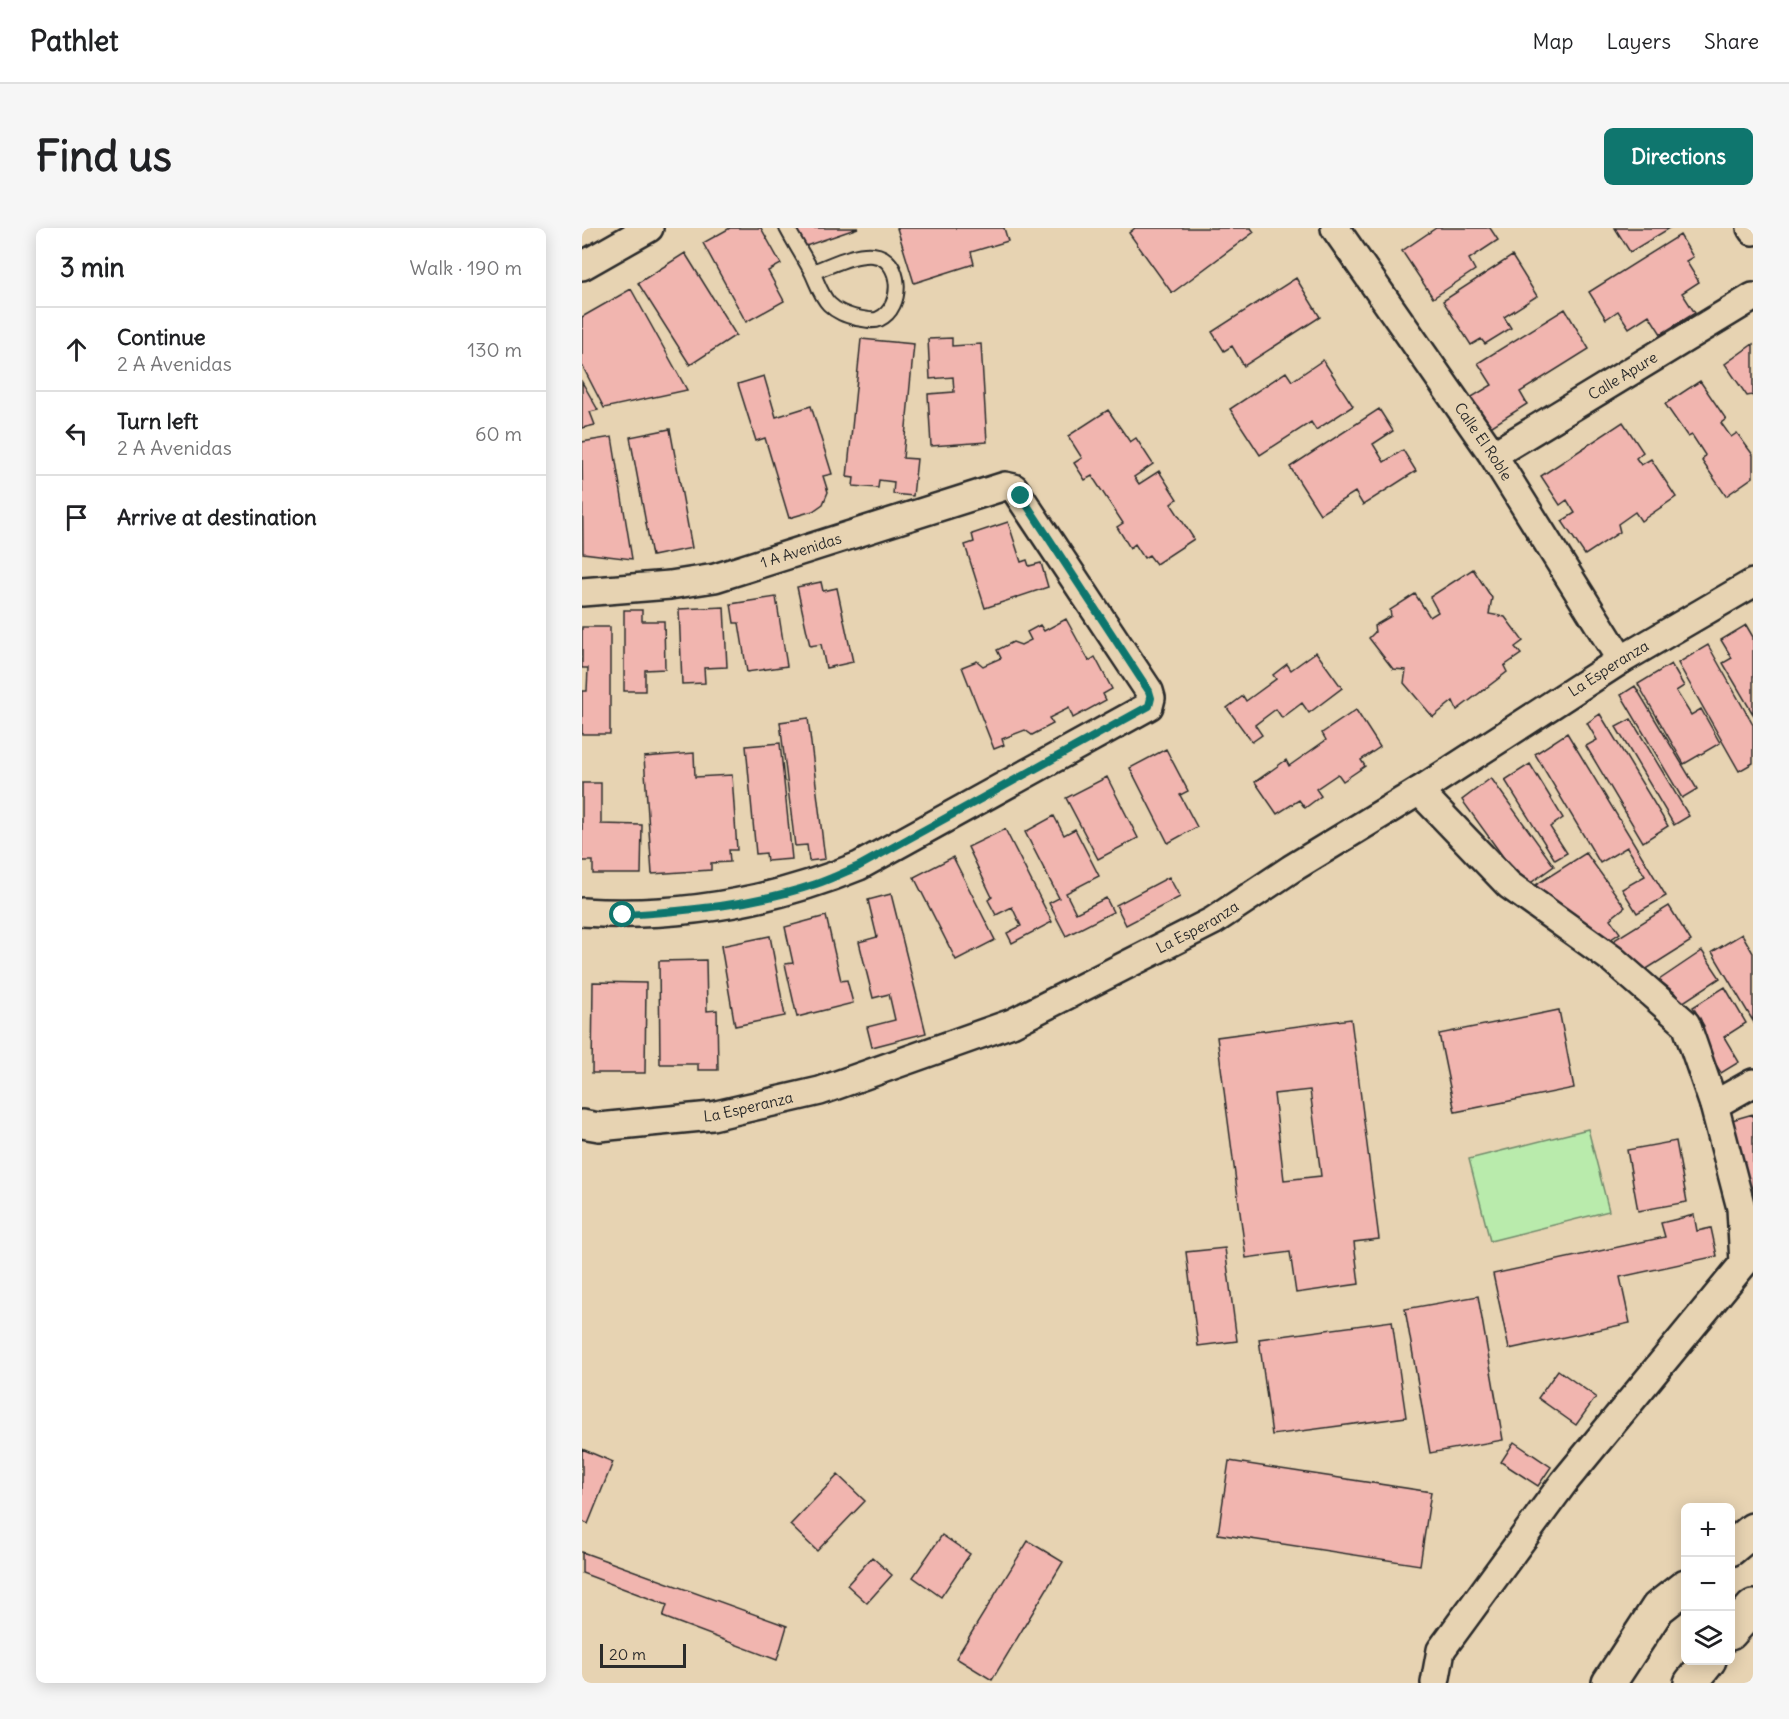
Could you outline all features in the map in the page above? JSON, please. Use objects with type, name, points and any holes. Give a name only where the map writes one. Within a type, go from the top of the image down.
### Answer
[{"type":"street","points":[[582,266],[649,228]]},
{"type":"street","name":"Calle El Roble","points":[[1335,228],[1493,455],[1621,660]]},
{"type":"street","name":"Calle Apure","points":[[1493,455],[1753,297]]},
{"type":"street","name":"1 A Avenidas","points":[[582,592],[670,585],[715,578],[1005,486],[1014,488],[1149,691],[1151,698],[1149,706],[859,866],[816,884],[756,899],[684,911],[623,915],[582,912]]},
{"type":"street","name":"La Esperanza","points":[[582,1124],[599,1127],[723,1114],[820,1091],[1012,1023],[1213,921],[1621,660],[1753,583]]},
{"type":"street","points":[[1419,791],[1509,885],[1612,959],[1686,1024],[1714,1105],[1741,1208],[1748,1273],[1557,1491],[1441,1650],[1435,1683]]},
{"type":"street","points":[[1714,1105],[1753,1083]]},
{"type":"street","points":[[1735,1546],[1753,1530]]},
{"type":"street","points":[[1609,1683],[1658,1608],[1681,1590]]},
{"type":"street","points":[[1735,1629],[1753,1607]]},
{"type":"street","points":[[1691,1683],[1705,1665]]},
{"type":"lane","points":[[787,228],[828,303],[841,314],[869,320],[879,319],[893,306],[898,292],[891,267],[883,258],[874,255],[859,256],[812,272]]},
{"type":"green space","points":[[1588,1129],[1609,1211],[1490,1241],[1469,1159]]},
{"type":"building","points":[[730,228],[761,228],[781,264],[768,271],[784,301],[746,322],[703,243]]},
{"type":"building","points":[[795,228],[858,228],[800,248]]},
{"type":"building","points":[[897,228],[1004,228],[1008,241],[971,252],[974,264],[914,283]]},
{"type":"building","points":[[1135,228],[1251,228],[1254,232],[1172,293],[1129,233]]},
{"type":"building","points":[[1436,228],[1490,228],[1498,240],[1469,259],[1475,270],[1433,298],[1402,251]]},
{"type":"building","points":[[1615,228],[1670,228],[1630,252]]},
{"type":"building","points":[[1680,235],[1693,257],[1686,261],[1699,282],[1682,293],[1695,313],[1661,334],[1649,315],[1629,328],[1618,311],[1606,319],[1589,292]]},
{"type":"building","points":[[685,253],[736,335],[690,365],[638,283]]},
{"type":"building","points":[[1512,256],[1537,296],[1504,317],[1511,328],[1485,344],[1481,339],[1471,345],[1443,301]]},
{"type":"building","points":[[1296,278],[1320,317],[1244,366],[1232,346],[1224,351],[1212,332]]},
{"type":"building","points":[[631,289],[687,390],[604,408],[582,365],[582,317]]},
{"type":"building","points":[[1565,309],[1589,349],[1520,392],[1527,404],[1489,428],[1470,398],[1492,385],[1478,363]]},
{"type":"building","points":[[952,338],[952,346],[981,344],[987,442],[931,446],[928,394],[954,392],[953,377],[930,379],[928,339]]},
{"type":"building","points":[[861,339],[914,344],[903,458],[917,459],[913,496],[893,494],[894,482],[879,480],[878,488],[853,486],[854,478],[847,477]]},
{"type":"building","points":[[1753,344],[1753,397],[1752,395],[1747,396],[1725,364]]},
{"type":"building","points":[[1323,360],[1353,406],[1316,430],[1311,422],[1260,455],[1230,409],[1286,372],[1292,381]]},
{"type":"building","points":[[764,376],[776,417],[811,406],[832,474],[823,476],[828,492],[823,504],[813,511],[789,518],[765,438],[756,441],[738,384]]},
{"type":"building","points":[[1700,381],[1726,419],[1721,423],[1731,437],[1737,433],[1753,455],[1753,477],[1726,496],[1702,461],[1705,455],[1692,435],[1688,437],[1665,404]]},
{"type":"building","points":[[582,382],[598,410],[590,412],[595,425],[582,428]]},
{"type":"building","points":[[1379,409],[1393,431],[1373,444],[1384,462],[1403,450],[1416,471],[1363,505],[1355,492],[1320,514],[1290,467]]},
{"type":"building","points":[[1108,410],[1130,442],[1136,438],[1153,464],[1134,477],[1139,484],[1159,471],[1177,499],[1171,504],[1194,539],[1156,564],[1149,555],[1144,558],[1135,544],[1130,548],[1117,527],[1123,523],[1092,476],[1085,480],[1074,463],[1082,458],[1068,436]]},
{"type":"building","points":[[1623,422],[1643,452],[1636,458],[1641,465],[1651,459],[1676,497],[1641,521],[1635,512],[1618,524],[1620,532],[1585,555],[1562,521],[1575,513],[1567,500],[1560,505],[1541,476]]},
{"type":"building","points":[[670,429],[692,548],[652,556],[630,437]]},
{"type":"building","points":[[612,437],[632,559],[583,553],[582,442]]},
{"type":"building","points":[[1008,522],[1021,562],[1027,560],[1029,566],[1041,563],[1048,587],[985,608],[965,545],[974,542],[972,534]]},
{"type":"building","points":[[1473,569],[1492,598],[1489,614],[1505,617],[1523,641],[1515,647],[1521,654],[1504,666],[1507,672],[1457,710],[1453,701],[1433,717],[1404,683],[1406,670],[1393,669],[1369,638],[1375,632],[1374,626],[1391,616],[1390,610],[1415,594],[1430,617],[1438,612],[1430,597]]},
{"type":"building","points":[[821,582],[823,591],[837,588],[853,662],[826,668],[821,644],[810,646],[797,587]]},
{"type":"building","points":[[776,597],[787,666],[747,672],[739,623],[734,623],[731,604]]},
{"type":"building","points":[[724,607],[727,667],[704,668],[705,683],[682,684],[679,609]]},
{"type":"building","points":[[624,610],[642,610],[642,621],[664,621],[665,669],[645,670],[645,691],[624,691]]},
{"type":"building","points":[[1066,619],[1089,661],[1095,657],[1112,689],[1103,694],[1106,700],[1073,718],[1069,708],[1049,718],[1053,724],[1032,735],[1025,730],[1002,739],[1004,745],[994,749],[962,667],[977,661],[983,666],[1001,658],[997,650],[1013,642],[1021,645],[1031,640],[1027,632],[1040,625],[1044,631]]},
{"type":"building","points":[[1746,625],[1753,637],[1753,714],[1723,663],[1732,658],[1721,640]]},
{"type":"building","points":[[582,627],[610,627],[610,734],[582,734],[582,691],[587,691],[588,668],[582,668]]},
{"type":"building","points":[[1708,645],[1753,725],[1753,763],[1739,771],[1678,663]]},
{"type":"building","points":[[1316,652],[1342,688],[1309,713],[1302,703],[1282,718],[1276,709],[1255,725],[1262,735],[1252,742],[1227,708],[1243,696],[1246,701],[1276,679],[1273,675],[1287,664],[1291,670]]},
{"type":"building","points":[[1671,664],[1684,686],[1676,691],[1691,715],[1701,709],[1720,743],[1684,764],[1638,684]]},
{"type":"building","points":[[1635,686],[1697,789],[1682,798],[1621,695]]},
{"type":"building","points":[[1356,710],[1380,747],[1361,760],[1365,766],[1343,781],[1338,774],[1316,789],[1321,796],[1305,808],[1299,800],[1277,814],[1255,782],[1286,760],[1289,766],[1326,740],[1322,733]]},
{"type":"building","points":[[1600,714],[1668,826],[1643,842],[1586,746],[1597,740],[1587,723]]},
{"type":"building","points":[[808,718],[825,859],[809,861],[807,845],[795,846],[780,722]]},
{"type":"building","points":[[1631,719],[1689,816],[1674,825],[1616,727]]},
{"type":"building","points":[[1567,733],[1666,896],[1637,913],[1622,889],[1645,876],[1627,847],[1600,863],[1535,754]]},
{"type":"building","points":[[780,743],[792,859],[767,861],[766,853],[756,854],[746,746]]},
{"type":"building","points":[[1166,749],[1188,791],[1180,795],[1197,827],[1168,843],[1130,768]]},
{"type":"building","points":[[694,753],[695,777],[732,775],[737,850],[729,850],[730,862],[711,863],[711,870],[652,874],[644,757]]},
{"type":"building","points":[[1530,764],[1563,818],[1550,827],[1567,853],[1555,860],[1505,780]]},
{"type":"building","points":[[1107,777],[1138,838],[1098,859],[1066,798]]},
{"type":"building","points":[[1491,778],[1554,866],[1525,887],[1462,800]]},
{"type":"building","points":[[582,783],[601,783],[601,824],[642,825],[641,874],[593,874],[593,861],[582,861]]},
{"type":"building","points":[[1054,816],[1064,835],[1075,829],[1099,876],[1066,893],[1076,913],[1106,898],[1113,912],[1066,936],[1049,903],[1059,898],[1025,832]]},
{"type":"building","points":[[1005,829],[1052,922],[1012,943],[1007,933],[1021,926],[1012,907],[996,915],[988,900],[992,897],[968,847]]},
{"type":"building","points":[[1586,853],[1625,907],[1610,919],[1620,933],[1602,945],[1534,886]]},
{"type":"building","points":[[953,857],[995,940],[956,960],[914,877]]},
{"type":"building","points":[[1169,877],[1180,897],[1126,925],[1116,905]]},
{"type":"building","points":[[891,894],[926,1033],[872,1047],[867,1027],[895,1020],[889,994],[873,998],[859,942],[877,937],[868,900]]},
{"type":"building","points":[[1669,906],[1691,941],[1645,970],[1611,942]]},
{"type":"building","points":[[826,916],[841,981],[847,980],[853,1003],[797,1017],[785,964],[793,963],[785,927]]},
{"type":"building","points":[[1742,934],[1753,953],[1753,1021],[1712,952]]},
{"type":"building","points":[[770,936],[785,1016],[735,1026],[721,946]]},
{"type":"building","points":[[1702,951],[1720,978],[1682,1003],[1674,992],[1659,980]]},
{"type":"building","points":[[706,960],[707,1011],[717,1010],[718,1070],[698,1070],[698,1064],[660,1064],[659,961]]},
{"type":"building","points":[[593,982],[646,983],[645,1073],[592,1073]]},
{"type":"building","points":[[1725,987],[1746,1023],[1724,1037],[1739,1062],[1721,1073],[1696,1031],[1704,1026],[1693,1007]]},
{"type":"building","points":[[1559,1010],[1574,1088],[1455,1112],[1439,1034]]},
{"type":"building","points":[[1351,1019],[1379,1239],[1354,1242],[1359,1284],[1296,1293],[1290,1252],[1246,1258],[1217,1037]],"holes":[[[1310,1090],[1321,1176],[1284,1180],[1274,1094]]]},
{"type":"building","points":[[1753,1114],[1753,1220],[1725,1122]]},
{"type":"building","points":[[1676,1141],[1687,1202],[1638,1211],[1627,1150]]},
{"type":"building","points":[[1694,1215],[1697,1231],[1711,1228],[1717,1256],[1620,1277],[1630,1323],[1509,1349],[1493,1274],[1665,1237],[1661,1223]]},
{"type":"building","points":[[1225,1248],[1237,1341],[1198,1346],[1186,1252]]},
{"type":"building","points":[[1478,1296],[1503,1440],[1430,1453],[1405,1309]]},
{"type":"building","points":[[1392,1321],[1406,1417],[1272,1435],[1259,1339]]},
{"type":"building","points":[[1558,1370],[1596,1397],[1576,1425],[1538,1398]]},
{"type":"building","points":[[1514,1442],[1551,1467],[1538,1486],[1501,1462]]},
{"type":"building","points":[[582,1449],[613,1462],[588,1524],[582,1521]]},
{"type":"building","points":[[1229,1461],[1431,1492],[1420,1565],[1218,1534]]},
{"type":"building","points":[[838,1475],[865,1501],[817,1551],[790,1525]]},
{"type":"building","points":[[942,1535],[970,1554],[941,1597],[913,1577]]},
{"type":"building","points":[[1028,1541],[1063,1562],[992,1680],[956,1658]]},
{"type":"building","points":[[582,1552],[787,1626],[777,1660],[663,1617],[667,1605],[582,1573]]},
{"type":"building","points":[[872,1557],[892,1575],[867,1603],[847,1585]]},
{"type":"route","points":[[623,915],[684,911],[756,899],[816,884],[859,866],[1149,706],[1151,698],[1149,691],[1021,496]]}]
